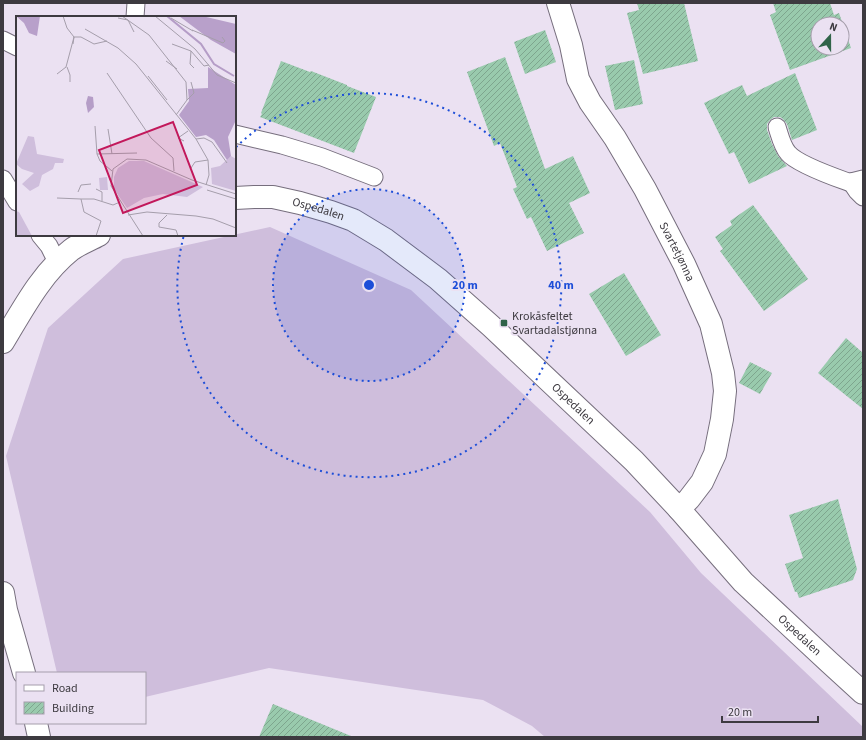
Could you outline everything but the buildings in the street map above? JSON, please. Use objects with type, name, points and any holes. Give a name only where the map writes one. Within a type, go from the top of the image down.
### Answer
[{"type":"street","name":"Svartetjønna","points":[[558,3],[571,46],[578,79],[590,102],[615,138],[645,189],[684,264],[711,324],[723,373],[725,391],[724,405],[715,454],[702,482],[679,509]]},
{"type":"street","name":"Ospedalen","points":[[236,198],[273,197],[313,206],[353,220],[386,240],[438,279],[491,326],[634,461],[679,509],[743,582],[863,693]]},
{"type":"street","points":[[3,342],[39,284],[57,262],[73,249],[97,236]]},
{"type":"street","points":[[4,605],[24,672]]},
{"type":"street","points":[[36,724],[39,737]]},
{"type":"lane","points":[[135,16],[136,3]]},
{"type":"lane","points":[[3,40],[16,46]]},
{"type":"lane","points":[[777,127],[781,140],[788,154],[803,164],[848,182],[857,180],[857,191],[863,197]]},
{"type":"lane","points":[[236,134],[322,156],[374,177]]},
{"type":"lane","points":[[3,179],[16,200]]},
{"type":"lane","points":[[41,236],[49,246],[57,262]]},
{"type":"shaded area","points":[[270,227],[411,290],[650,512],[701,573],[863,727],[863,737],[545,737],[532,726],[483,700],[269,668],[146,697],[146,672],[57,672],[6,456],[48,328],[123,259],[229,236],[236,236],[236,234]]},
{"type":"place","name":"Krokåsfeltet Svartadalstjønna","points":[[504,323]]}]
